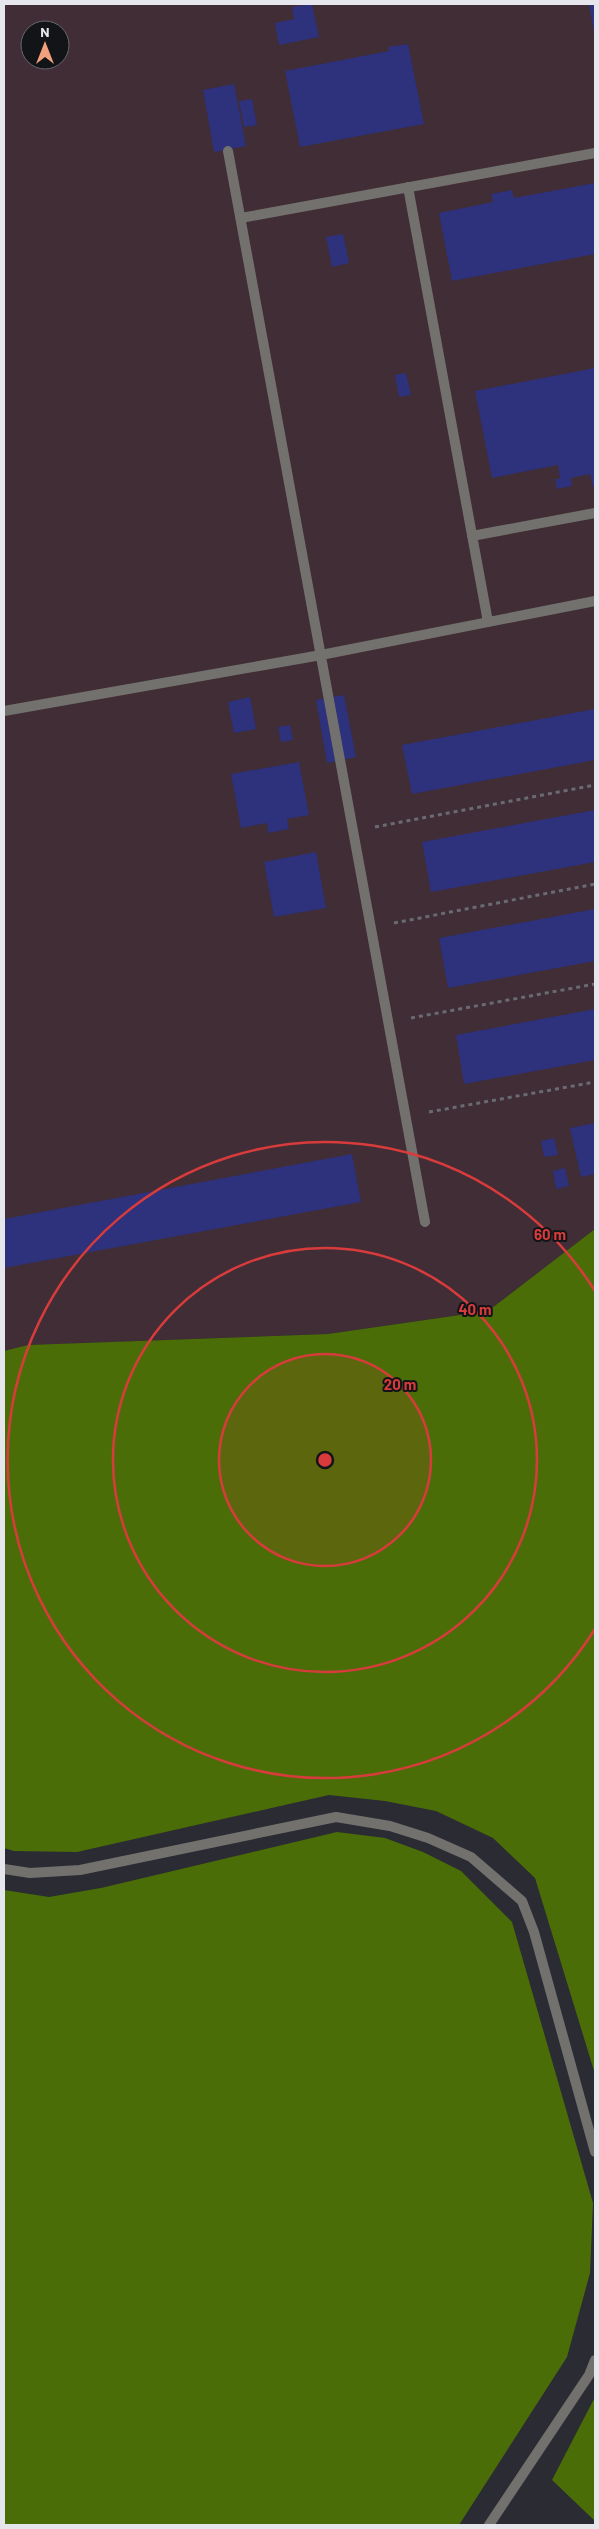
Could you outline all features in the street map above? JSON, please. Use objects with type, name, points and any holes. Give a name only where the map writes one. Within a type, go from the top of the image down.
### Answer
[{"type":"street","points":[[228,151],[425,1222]]},
{"type":"street","points":[[241,218],[595,153]]},
{"type":"street","points":[[408,187],[488,622]]},
{"type":"street","points":[[472,536],[595,512]]},
{"type":"street","points":[[4,711],[321,655],[595,601]]},
{"type":"street","points":[[4,1870],[30,1873],[80,1870],[336,1817],[390,1826],[428,1838],[471,1857],[522,1901],[534,1932],[595,2152]]},
{"type":"street","points":[[489,2525],[589,2375],[595,2360]]},
{"type":"path","points":[[354,831],[595,785]]},
{"type":"path","points":[[372,928],[595,884]]},
{"type":"path","points":[[388,1022],[595,984]]},
{"type":"path","points":[[406,1116],[595,1082]]},
{"type":"shaded area","points":[[4,4],[595,4],[595,1229],[488,1311],[328,1334],[28,1345],[4,1351]]},
{"type":"green space","points":[[595,1229],[595,2074],[535,1878],[493,1838],[436,1811],[385,1801],[329,1795],[77,1852],[14,1851],[4,1848],[4,1351],[28,1345],[328,1334],[488,1311]]},
{"type":"green space","points":[[337,1832],[385,1838],[423,1852],[461,1871],[512,1922],[593,2203],[590,2273],[567,2357],[459,2525],[4,2525],[4,1890],[49,1897],[101,1888]]},
{"type":"green space","points":[[595,2397],[595,2521],[552,2480]]},
{"type":"building","points":[[312,4],[319,37],[279,45],[275,23],[294,19],[292,7]]},
{"type":"building","points":[[589,4],[595,4],[595,33],[594,33]]},
{"type":"building","points":[[408,44],[424,124],[300,147],[285,71],[389,51],[388,47]]},
{"type":"building","points":[[234,84],[246,146],[214,152],[203,90]]},
{"type":"building","points":[[252,99],[257,125],[244,127],[239,101]]},
{"type":"building","points":[[595,183],[595,254],[452,281],[439,213],[493,202],[491,194],[512,190],[514,198]]},
{"type":"building","points":[[343,234],[349,263],[332,267],[326,237]]},
{"type":"building","points":[[595,368],[595,487],[593,487],[590,474],[571,478],[572,486],[557,489],[555,479],[560,479],[558,465],[492,478],[475,391]]},
{"type":"building","points":[[406,373],[411,395],[399,397],[395,375]]},
{"type":"building","points":[[344,695],[356,757],[327,763],[316,700]]},
{"type":"building","points":[[250,697],[256,729],[234,733],[228,702]]},
{"type":"building","points":[[595,709],[595,760],[412,794],[402,745]]},
{"type":"building","points":[[290,725],[293,740],[281,742],[278,727]]},
{"type":"building","points":[[299,762],[309,815],[287,819],[289,829],[268,833],[267,823],[241,828],[231,774]]},
{"type":"building","points":[[595,810],[595,862],[431,892],[422,842]]},
{"type":"building","points":[[316,852],[326,908],[274,917],[264,862]]},
{"type":"building","points":[[595,909],[595,961],[448,988],[439,938]]},
{"type":"building","points":[[595,1009],[595,1060],[464,1084],[456,1035]]},
{"type":"building","points":[[595,1123],[595,1174],[581,1177],[570,1128]]},
{"type":"building","points":[[554,1138],[558,1155],[544,1157],[541,1141]]},
{"type":"building","points":[[352,1154],[361,1202],[4,1268],[4,1219]]},
{"type":"building","points":[[565,1168],[569,1186],[556,1189],[553,1171]]}]
